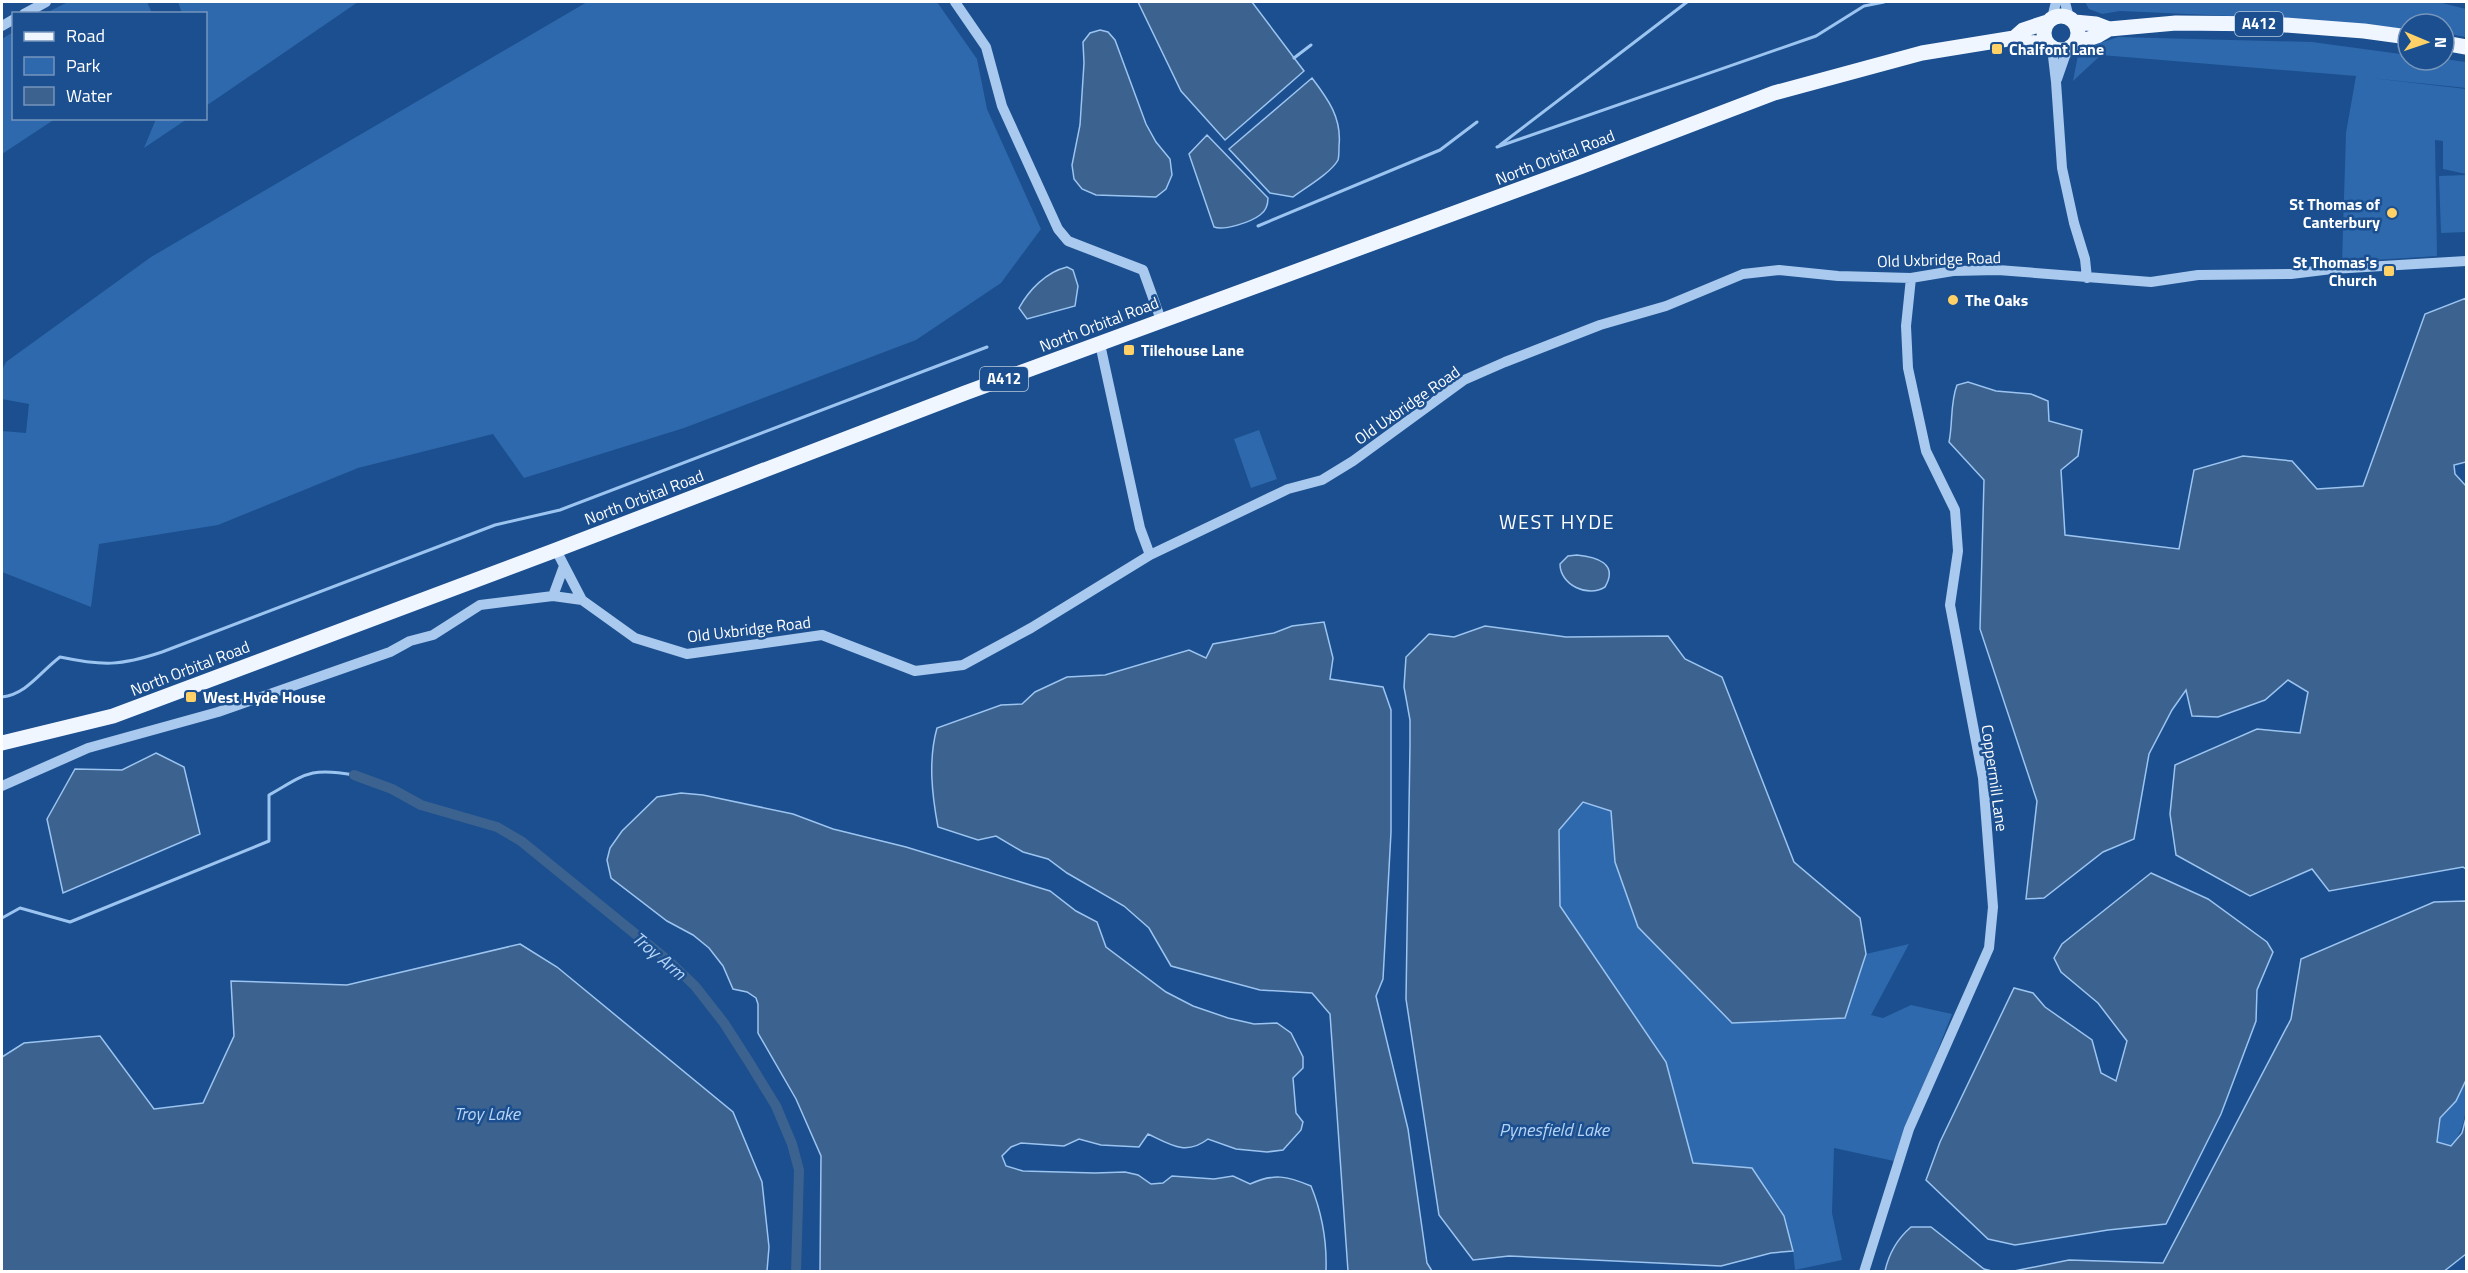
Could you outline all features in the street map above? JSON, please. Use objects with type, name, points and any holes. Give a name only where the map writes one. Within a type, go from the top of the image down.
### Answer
[{"type":"main road","points":[[2057,16],[2071,20],[2078,33],[2073,45],[2066,50],[2049,46],[2043,33],[2049,20],[2057,16]]},
{"type":"main road","name":"North Orbital Road","points":[[2014,38],[2023,30],[2049,20]]},
{"type":"main road","name":"A412","points":[[2071,20],[2096,24],[2109,29]]},
{"type":"main road","name":"A412","points":[[2073,45],[2109,29],[2176,23],[2227,23],[2355,30],[2396,35]]},
{"type":"main road","name":"North Orbital Road","points":[[2,743],[113,716],[1161,320],[1370,245],[1774,93],[1922,53],[2014,38],[2049,46]]},
{"type":"street","points":[[28,12],[46,2]]},
{"type":"street","points":[[956,2],[986,46],[1002,106],[1062,235],[1068,241],[1085,249],[1143,270],[1161,320]]},
{"type":"street","points":[[2049,20],[2056,2]]},
{"type":"street","points":[[2065,2],[2071,20]]},
{"type":"street","points":[[2056,82],[2065,56],[2073,45]]},
{"type":"street","points":[[2049,46],[2056,82],[2062,168],[2074,224],[2085,259],[2087,278]]},
{"type":"street","name":"Old Uxbridge Road","points":[[556,550],[582,600],[636,638],[687,654],[822,635],[915,671],[963,665],[1031,628],[1150,555],[1288,489],[1322,480],[1353,461],[1472,377],[1600,325],[1666,306],[1726,279],[1756,271],[1779,270],[1838,276],[1911,278],[1953,271],[1998,270],[2151,282],[2198,275],[2291,274],[2332,269],[2466,261]]},
{"type":"street","name":"Coppermill Lane","points":[[1864,1272],[1909,1129],[1989,948],[1994,908],[1983,778],[1950,605],[1958,550],[1955,510],[1926,451],[1908,368],[1906,326],[1911,278]]},
{"type":"street","points":[[1100,344],[1142,536],[1150,555]]},
{"type":"street","points":[[552,596],[564,566]]},
{"type":"street","points":[[2,786],[88,748],[218,712],[390,652],[410,641],[433,635],[480,605],[552,596],[582,600]]},
{"type":"green space","points":[[68,2],[147,2],[152,12],[48,12]]},
{"type":"green space","points":[[178,2],[358,2],[207,105],[207,12],[182,12]]},
{"type":"green space","points":[[587,2],[937,2],[977,59],[987,109],[1041,229],[1001,283],[916,340],[684,428],[524,478],[493,434],[358,468],[218,525],[99,544],[91,607],[2,572],[2,431],[26,433],[29,404],[2,399],[2,370],[6,362],[151,257]]},
{"type":"green space","points":[[2085,2],[2438,2],[2466,9],[2466,37],[2456,35],[2456,12],[2396,12],[2396,28],[2297,19],[2120,11],[2102,14],[2089,9]]},
{"type":"green space","points":[[12,33],[12,120],[53,120],[2,154],[2,39]]},
{"type":"green space","points":[[2118,37],[2312,42],[2396,53],[2396,72],[2456,72],[2456,61],[2466,62],[2466,88],[2371,78],[2466,89],[2466,174],[2443,169],[2443,141],[2435,140],[2437,256],[2342,262],[2346,133],[2356,76],[2101,55],[2073,81],[2079,50]]},
{"type":"green space","points":[[156,120],[186,120],[144,148]]},
{"type":"green space","points":[[2466,175],[2466,232],[2441,233],[2439,176]]},
{"type":"green space","points":[[1259,430],[1277,479],[1251,488],[1234,439]]},
{"type":"green space","points":[[1583,802],[1611,811],[1615,862],[1845,1018],[1866,954],[1909,944],[1871,1015],[1883,1018],[1911,1005],[1952,1014],[1894,1161],[1834,1148],[1832,1213],[1842,1260],[1795,1270],[1793,1251],[1784,1216],[1693,1164],[1666,1062],[1560,906],[1559,830]]},
{"type":"green space","points":[[2466,1080],[2466,1107],[2463,1123],[2451,1147],[2437,1142],[2440,1118],[2456,1101]]},
{"type":"water","points":[[1138,2],[1252,2],[1304,71],[1225,140],[1181,91]]},
{"type":"water","points":[[1100,30],[1108,32],[1115,40],[1146,124],[1156,142],[1170,159],[1172,175],[1166,189],[1156,197],[1096,195],[1082,189],[1074,179],[1072,165],[1080,125],[1083,42],[1090,33]]},
{"type":"water","points":[[1312,78],[1333,109],[1336,118],[1339,136],[1338,160],[1324,175],[1293,197],[1270,193],[1229,149]]},
{"type":"water","points":[[1207,135],[1268,198],[1265,210],[1256,218],[1231,227],[1214,227],[1189,154]]},
{"type":"water","points":[[1067,267],[1073,270],[1078,286],[1075,306],[1027,319],[1019,308],[1028,295],[1045,277]]},
{"type":"water","points":[[2466,298],[2466,462],[2454,465],[2455,474],[2466,486],[2466,869],[2463,867],[2329,891],[2312,869],[2250,896],[2176,855],[2170,814],[2175,765],[2257,729],[2300,733],[2308,692],[2288,680],[2265,700],[2218,717],[2192,716],[2186,690],[2172,710],[2149,754],[2134,839],[2103,852],[2044,898],[2026,899],[2037,801],[1980,629],[1984,480],[1949,442],[1953,399],[1957,385],[1968,382],[1996,391],[2031,394],[2048,401],[2049,421],[2082,430],[2078,456],[2061,470],[2065,535],[2179,549],[2194,470],[2243,456],[2292,461],[2317,489],[2363,486],[2425,314]]},
{"type":"water","points":[[1568,556],[1591,557],[1607,567],[1609,579],[1605,587],[1591,591],[1583,590],[1576,588],[1565,578],[1560,564]]},
{"type":"water","points":[[1324,622],[1333,658],[1330,679],[1383,687],[1391,710],[1391,832],[1383,979],[1376,996],[1408,1129],[1427,1263],[1432,1271],[1348,1271],[1330,1014],[1312,993],[1260,990],[1171,966],[1149,928],[1124,906],[1067,873],[1048,859],[1023,852],[996,836],[978,840],[938,827],[936,815],[932,765],[937,728],[1001,705],[1022,704],[1035,692],[1067,677],[1105,675],[1189,650],[1206,658],[1213,644],[1274,633],[1292,626]]},
{"type":"water","name":"Pynesfield Lake","points":[[1485,626],[1566,637],[1668,636],[1685,659],[1722,677],[1794,862],[1860,918],[1866,954],[1845,1018],[1732,1023],[1638,927],[1615,862],[1611,811],[1583,802],[1559,830],[1560,906],[1666,1062],[1693,1163],[1752,1168],[1784,1216],[1793,1251],[1771,1253],[1721,1266],[1509,1256],[1473,1260],[1439,1215],[1406,999],[1410,720],[1404,687],[1406,657],[1429,634],[1454,637]]},
{"type":"water","points":[[156,753],[184,767],[200,834],[63,893],[47,819],[75,769],[122,770]]},
{"type":"water","points":[[681,793],[703,795],[793,814],[833,829],[906,847],[1050,891],[1076,911],[1097,922],[1106,947],[1166,992],[1193,1006],[1228,1018],[1254,1024],[1277,1023],[1291,1033],[1303,1057],[1303,1068],[1293,1078],[1296,1113],[1303,1122],[1301,1130],[1283,1150],[1267,1152],[1236,1149],[1208,1139],[1193,1147],[1185,1148],[1164,1142],[1148,1134],[1139,1147],[1101,1145],[1079,1139],[1064,1146],[1021,1143],[1011,1147],[1002,1156],[1006,1166],[1023,1171],[1125,1172],[1138,1175],[1151,1184],[1163,1183],[1172,1176],[1214,1179],[1233,1176],[1250,1184],[1266,1178],[1280,1177],[1311,1186],[1325,1238],[1326,1271],[820,1271],[821,1156],[796,1099],[758,1033],[756,998],[747,992],[733,989],[723,966],[709,948],[693,935],[667,921],[611,878],[607,860],[610,848],[622,831],[657,797]]},
{"type":"water","points":[[2151,873],[2208,899],[2267,942],[2273,952],[2257,990],[2256,1021],[2221,1114],[2166,1224],[2108,1230],[2015,1245],[1988,1239],[1926,1180],[1940,1142],[2014,988],[2033,993],[2045,1007],[2092,1040],[2101,1073],[2116,1081],[2127,1041],[2098,1003],[2061,972],[2054,958],[2062,944]]},
{"type":"water","points":[[2466,901],[2466,1080],[2456,1101],[2440,1118],[2437,1142],[2451,1146],[2462,1133],[2466,1118],[2466,1254],[2443,1272],[2014,1271],[2069,1260],[2163,1263],[2291,1019],[2301,959],[2434,902]]},
{"type":"water","name":"Troy Lake","points":[[520,944],[557,967],[733,1112],[762,1182],[769,1247],[767,1271],[2,1271],[2,1057],[24,1043],[100,1036],[154,1109],[203,1103],[234,1036],[231,981],[347,985]]},
{"type":"water","points":[[1911,1227],[1931,1227],[1984,1269],[1992,1271],[1885,1271],[1894,1247]]},
{"type":"waterway","points":[[1500,145],[1687,2]]},
{"type":"waterway","points":[[1497,147],[1816,36],[1864,6],[1884,2]]},
{"type":"waterway","points":[[1294,58],[1311,45]]},
{"type":"waterway","points":[[1258,226],[1440,150],[1477,122]]},
{"type":"waterway","points":[[2,697],[19,692],[60,657],[111,663],[134,660],[162,652],[495,525],[560,510],[987,347]]},
{"type":"waterway","points":[[2,918],[20,908],[70,922],[269,841],[269,795],[301,777],[318,772],[354,775]]},
{"type":"waterway","name":"Troy Arm","points":[[354,775],[392,789],[421,805],[497,827],[521,841],[671,963],[695,986],[724,1023],[749,1062],[776,1106],[792,1144],[799,1170],[796,1272]]},
{"type":"place","name":"Chalfont Lane","points":[[1997,49]]},
{"type":"place","name":"St Thomas of Canterbury","points":[[2392,213]]},
{"type":"place","name":"St Thomas's Church","points":[[2389,271]]},
{"type":"place","name":"The Oaks","points":[[1953,300]]},
{"type":"place","name":"Tilehouse Lane","points":[[1129,350]]},
{"type":"place","name":"West Hyde House","points":[[191,697]]},
{"type":"district","name":"WEST HYDE","points":[[1557,522]]}]
